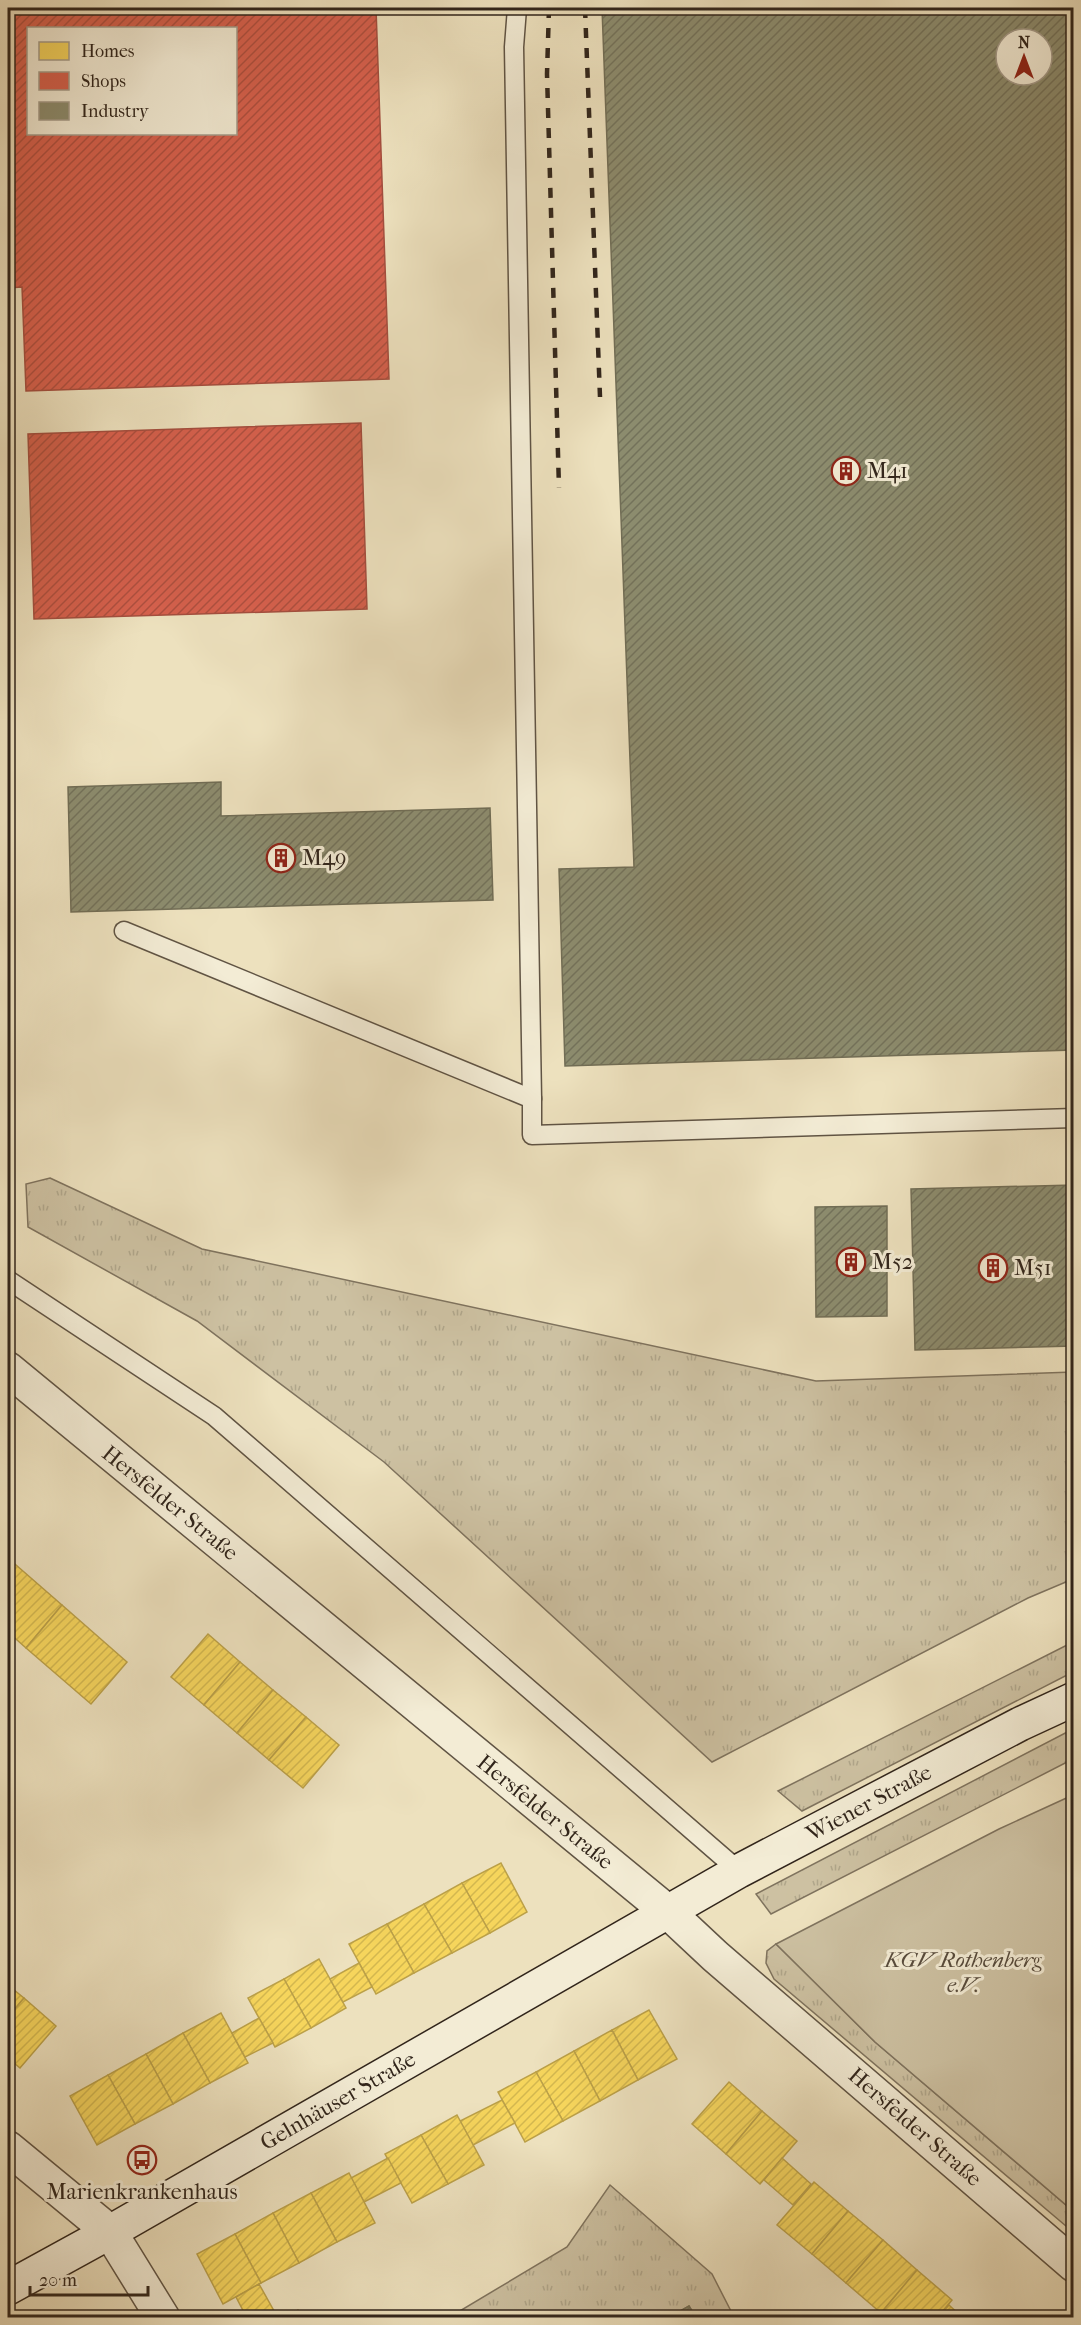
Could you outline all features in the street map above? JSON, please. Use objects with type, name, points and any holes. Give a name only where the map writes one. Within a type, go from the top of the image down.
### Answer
[{"type":"street","name":"Hersfelder Straße","points":[[8,1369],[668,1912],[715,1956],[1074,2265]]},
{"type":"street","name":"Wiener Straße","points":[[668,1912],[739,1872],[1020,1724],[1074,1699]]},
{"type":"street","name":"Gelnhäuser Straße","points":[[8,2288],[110,2232],[668,1912]]},
{"type":"street","points":[[8,2148],[110,2232],[163,2318]]},
{"type":"lane","points":[[517,8],[514,59],[532,1135],[1074,1118]]},
{"type":"lane","points":[[124,931],[532,1099]]},
{"type":"lane","points":[[8,1280],[214,1416],[739,1872]]},
{"type":"green space","points":[[50,1178],[202,1249],[816,1381],[1073,1372],[1073,1579],[1028,1598],[712,1762],[384,1462],[197,1321],[28,1227],[26,1184]]},
{"type":"green space","points":[[1073,1642],[1073,1672],[802,1811],[778,1791]]},
{"type":"green space","points":[[1073,1729],[1073,1759],[771,1914],[756,1894]]},
{"type":"green space","name":"KGV Rothenberg e.V.","points":[[1073,1795],[1073,2211],[875,2042],[776,1944],[999,1829]]},
{"type":"green space","points":[[776,1944],[875,2042],[1073,2211],[1073,2232],[774,1979],[766,1963],[767,1951]]},
{"type":"green space","points":[[610,2185],[712,2274],[734,2317],[696,2317],[689,2306],[668,2318],[448,2318],[567,2247]]},
{"type":"building: Homes","points":[[8,1558],[62,1605],[26,1648],[8,1632]]},
{"type":"building: Homes","points":[[62,1605],[127,1662],[91,1704],[26,1648]]},
{"type":"building: Homes","points":[[208,1634],[240,1662],[204,1705],[171,1677]]},
{"type":"building: Homes","points":[[240,1662],[273,1690],[237,1733],[204,1705]]},
{"type":"building: Homes","points":[[273,1690],[306,1717],[269,1760],[237,1733]]},
{"type":"building: Homes","points":[[306,1717],[339,1745],[303,1788],[269,1760]]},
{"type":"building: Homes","points":[[501,1863],[527,1912],[490,1933],[462,1883]]},
{"type":"building: Homes","points":[[462,1883],[490,1933],[452,1953],[424,1904]]},
{"type":"building: Homes","points":[[424,1904],[452,1953],[414,1973],[387,1924]]},
{"type":"building: Homes","points":[[387,1924],[414,1973],[376,1994],[349,1944]]},
{"type":"building: Homes","points":[[319,1959],[346,2008],[311,2028],[284,1979]]},
{"type":"building: Homes","points":[[359,1963],[372,1987],[343,2002],[330,1979]]},
{"type":"building: Homes","points":[[284,1979],[311,2028],[275,2047],[248,1998]]},
{"type":"building: Homes","points":[[8,1985],[24,1998],[8,2017]]},
{"type":"building: Homes","points":[[24,1998],[56,2026],[20,2068],[8,2058],[8,2017]]},
{"type":"building: Homes","points":[[649,2010],[677,2059],[638,2080],[612,2030]]},
{"type":"building: Homes","points":[[221,2013],[248,2063],[210,2083],[183,2033]]},
{"type":"building: Homes","points":[[259,2018],[273,2043],[245,2057],[232,2033]]},
{"type":"building: Homes","points":[[612,2030],[638,2080],[600,2101],[574,2051]]},
{"type":"building: Homes","points":[[183,2033],[210,2083],[173,2104],[146,2054]]},
{"type":"building: Homes","points":[[574,2051],[600,2101],[563,2121],[536,2072]]},
{"type":"building: Homes","points":[[146,2054],[173,2104],[135,2124],[108,2075]]},
{"type":"building: Homes","points":[[536,2072],[563,2121],[525,2142],[498,2092]]},
{"type":"building: Homes","points":[[108,2075],[135,2124],[97,2145],[70,2096]]},
{"type":"building: Homes","points":[[729,2082],[762,2111],[726,2154],[692,2124]]},
{"type":"building: Homes","points":[[502,2100],[515,2123],[473,2145],[460,2121]]},
{"type":"building: Homes","points":[[762,2111],[797,2141],[760,2184],[726,2154]]},
{"type":"building: Homes","points":[[457,2115],[484,2165],[448,2184],[421,2135]]},
{"type":"building: Homes","points":[[421,2135],[448,2184],[412,2203],[385,2154]]},
{"type":"building: Homes","points":[[388,2158],[401,2183],[364,2202],[351,2178]]},
{"type":"building: Homes","points":[[782,2158],[811,2184],[793,2205],[764,2180]]},
{"type":"building: Homes","points":[[349,2173],[375,2223],[337,2242],[311,2193]]},
{"type":"building: Homes","points":[[814,2182],[848,2211],[812,2254],[777,2225]]},
{"type":"building: Homes","points":[[311,2193],[337,2242],[299,2263],[273,2213]]},
{"type":"building: Homes","points":[[848,2211],[883,2240],[846,2283],[812,2254]]},
{"type":"building: Homes","points":[[273,2213],[299,2263],[261,2283],[235,2234]]},
{"type":"building: Homes","points":[[235,2234],[261,2283],[223,2304],[197,2254]]},
{"type":"building: Homes","points":[[883,2240],[917,2270],[881,2313],[846,2283]]},
{"type":"building: Homes","points":[[917,2270],[952,2300],[937,2318],[886,2318],[881,2313]]},
{"type":"building: Homes","points":[[259,2284],[278,2318],[247,2318],[236,2297]]},
{"type":"building: Homes","points":[[949,2305],[963,2318],[937,2318]]},
{"type":"building: Homes","points":[[298,2310],[302,2318],[284,2318]]},
{"type":"building: Shops","points":[[8,8],[376,8],[389,379],[26,391],[22,287],[8,288]]},
{"type":"building: Shops","points":[[361,423],[367,609],[34,619],[28,434]]},
{"type":"building: Industry","name":"M41","points":[[602,8],[1074,8],[1074,1050],[565,1066],[559,869],[634,867]]},
{"type":"building: Industry","name":"M49","points":[[221,782],[221,816],[490,808],[493,900],[71,912],[68,787]]},
{"type":"building: Industry","name":"M51","points":[[1074,1185],[1074,1346],[915,1350],[911,1189]]},
{"type":"building: Industry","name":"M52","points":[[887,1206],[887,1316],[816,1317],[815,1207]]},
{"type":"building: Industry","points":[[689,2306],[696,2318],[668,2318]]},
{"type":"railway","points":[[549,8],[547,74],[559,488]]},
{"type":"railway","points":[[585,8],[600,397]]},
{"type":"place","name":"M41","points":[[846,471]]},
{"type":"place","name":"M49","points":[[281,858]]},
{"type":"place","name":"M52","points":[[851,1262]]},
{"type":"place","name":"M51","points":[[993,1268]]},
{"type":"place","name":"Marienkrankenhaus","points":[[142,2160]]}]
